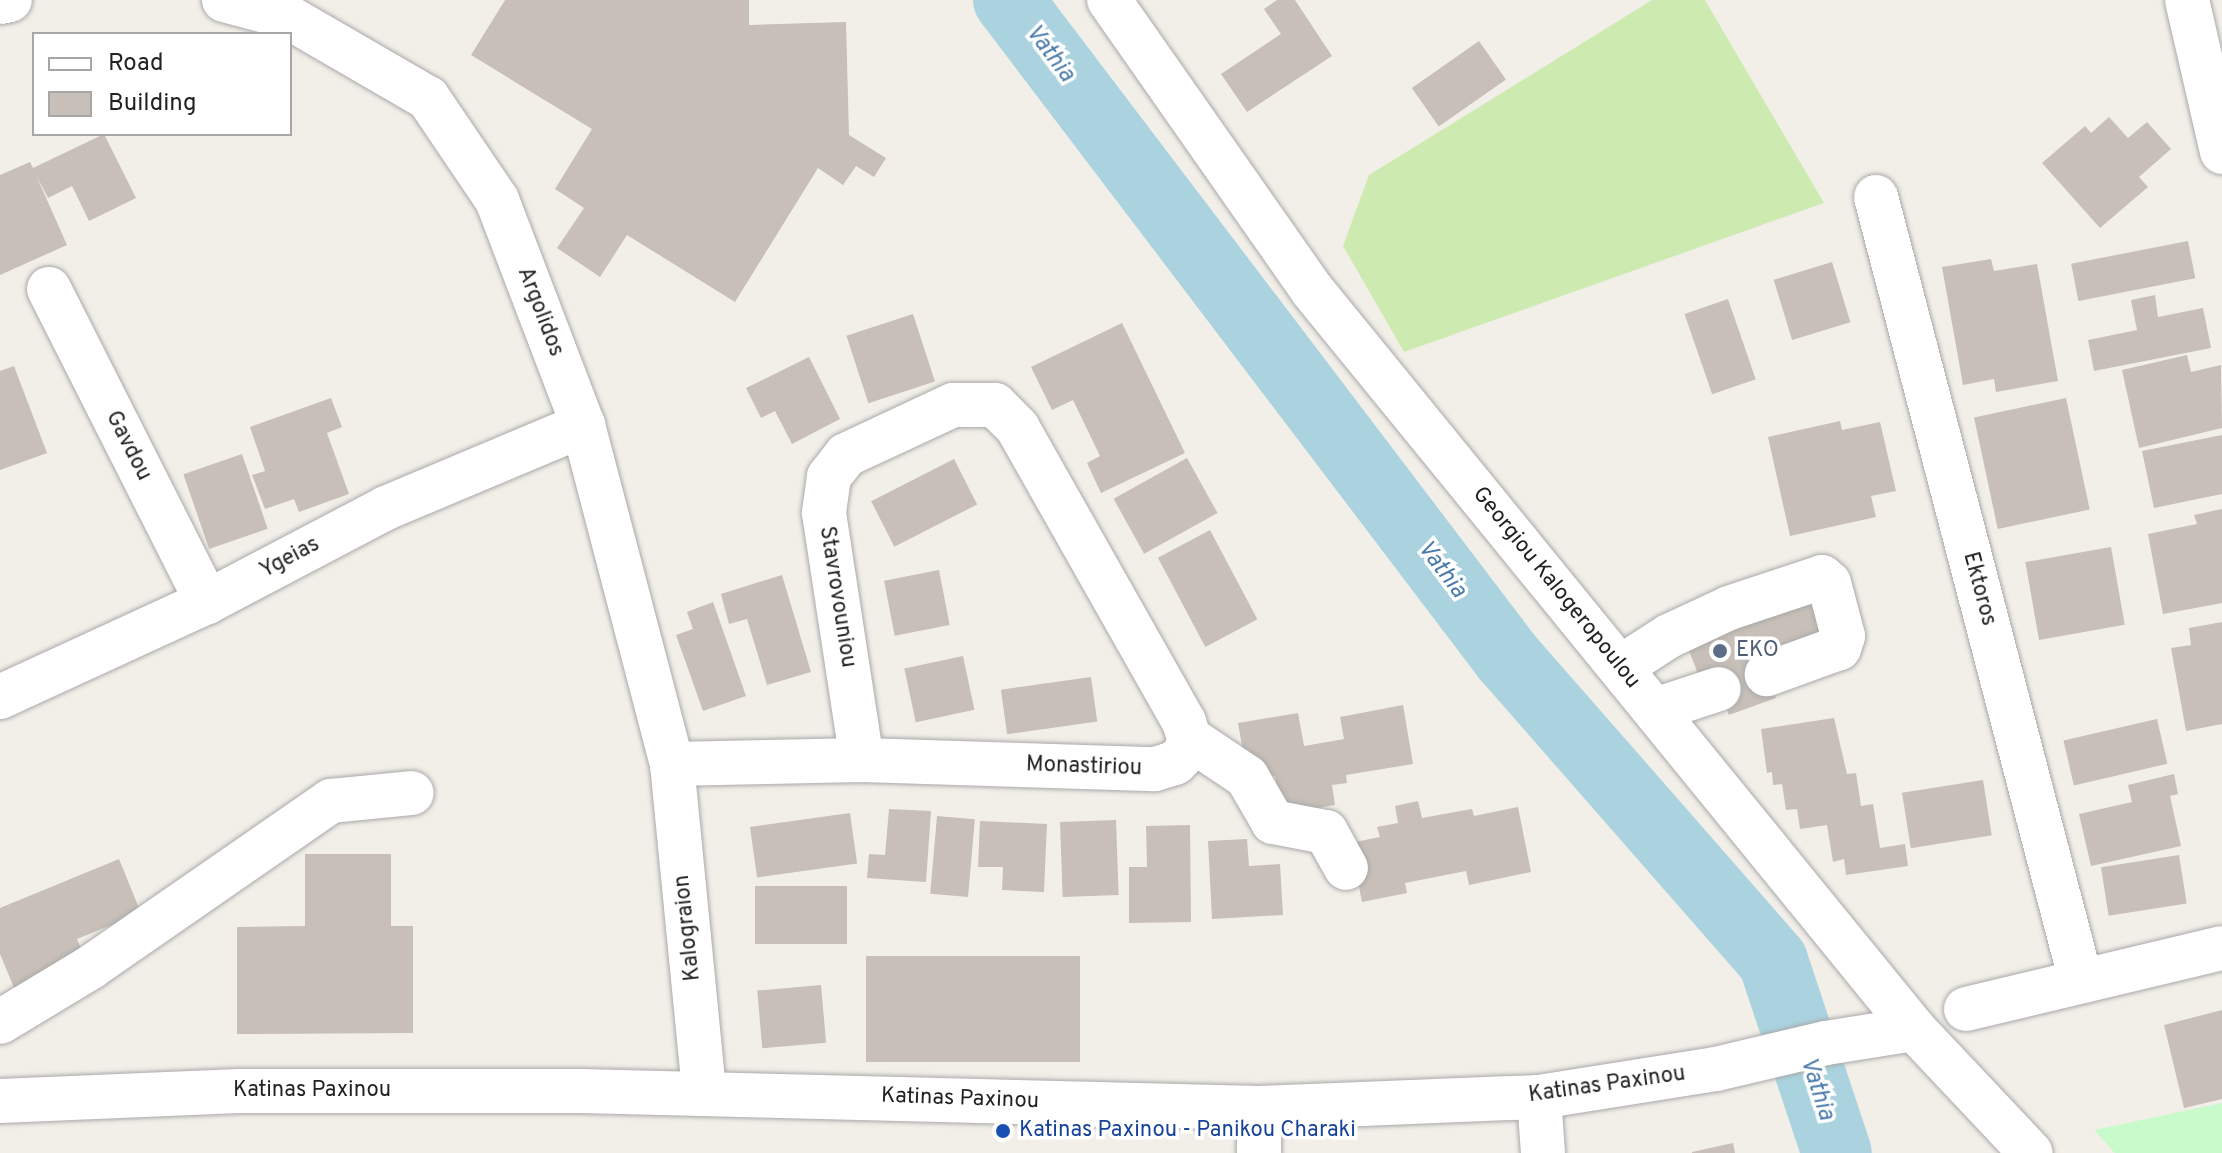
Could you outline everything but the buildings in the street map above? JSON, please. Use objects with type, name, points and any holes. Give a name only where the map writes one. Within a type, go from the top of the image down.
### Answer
[{"type":"street","points":[[0,2],[10,0]]},
{"type":"street","name":"Argolidos","points":[[224,0],[288,17],[428,98],[497,200],[583,425],[672,764]]},
{"type":"street","name":"Georgiou Kalogeropoulou","points":[[1109,0],[1312,290],[1914,1029],[2031,1153]]},
{"type":"street","points":[[2187,0],[2222,152]]},
{"type":"street","name":"Ektoros","points":[[1876,197],[2081,981]]},
{"type":"street","name":"Gavdou","points":[[49,289],[207,602]]},
{"type":"street","name":"Stavrovouniou","points":[[862,760],[824,513],[829,477],[846,455],[953,405],[995,405],[1018,428],[1184,722],[1189,738]]},
{"type":"street","name":"Ygeias","points":[[0,697],[207,602],[386,508],[583,425]]},
{"type":"street","points":[[1621,667],[1669,636],[1717,614],[1789,585],[1822,577],[1829,583],[1843,636],[1839,648],[1767,674]]},
{"type":"street","points":[[1655,710],[1719,689]]},
{"type":"street","points":[[1189,738],[1247,777],[1273,822],[1326,832],[1346,868]]},
{"type":"street","name":"Monastiriou","points":[[672,764],[862,760],[1155,769],[1175,763],[1187,751],[1189,738]]},
{"type":"street","name":"Kalograion","points":[[672,764],[704,1092]]},
{"type":"street","points":[[0,1022],[91,967],[331,801],[412,793]]},
{"type":"street","points":[[1966,1009],[2222,948]]},
{"type":"street","name":"Katinas Paxinou","points":[[0,1101],[239,1091],[704,1092],[1259,1108],[1539,1097],[1716,1069],[1826,1043],[1914,1029]]},
{"type":"street","points":[[1539,1097],[1543,1153]]},
{"type":"street","points":[[1259,1108],[1259,1153]]},
{"type":"green space","points":[[1652,0],[1705,0],[1824,203],[1404,352],[1343,246],[1369,175]]},
{"type":"green space","points":[[2222,1103],[2222,1153],[2115,1153],[2094,1130]]},
{"type":"waterway","name":"Vathia","points":[[1008,0],[1507,657],[1773,961],[1837,1153]]},
{"type":"place","name":"EKO","points":[[1720,651]]},
{"type":"place","name":"Katinas Paxinou - Panikou Charaki","points":[[1003,1131]]}]
